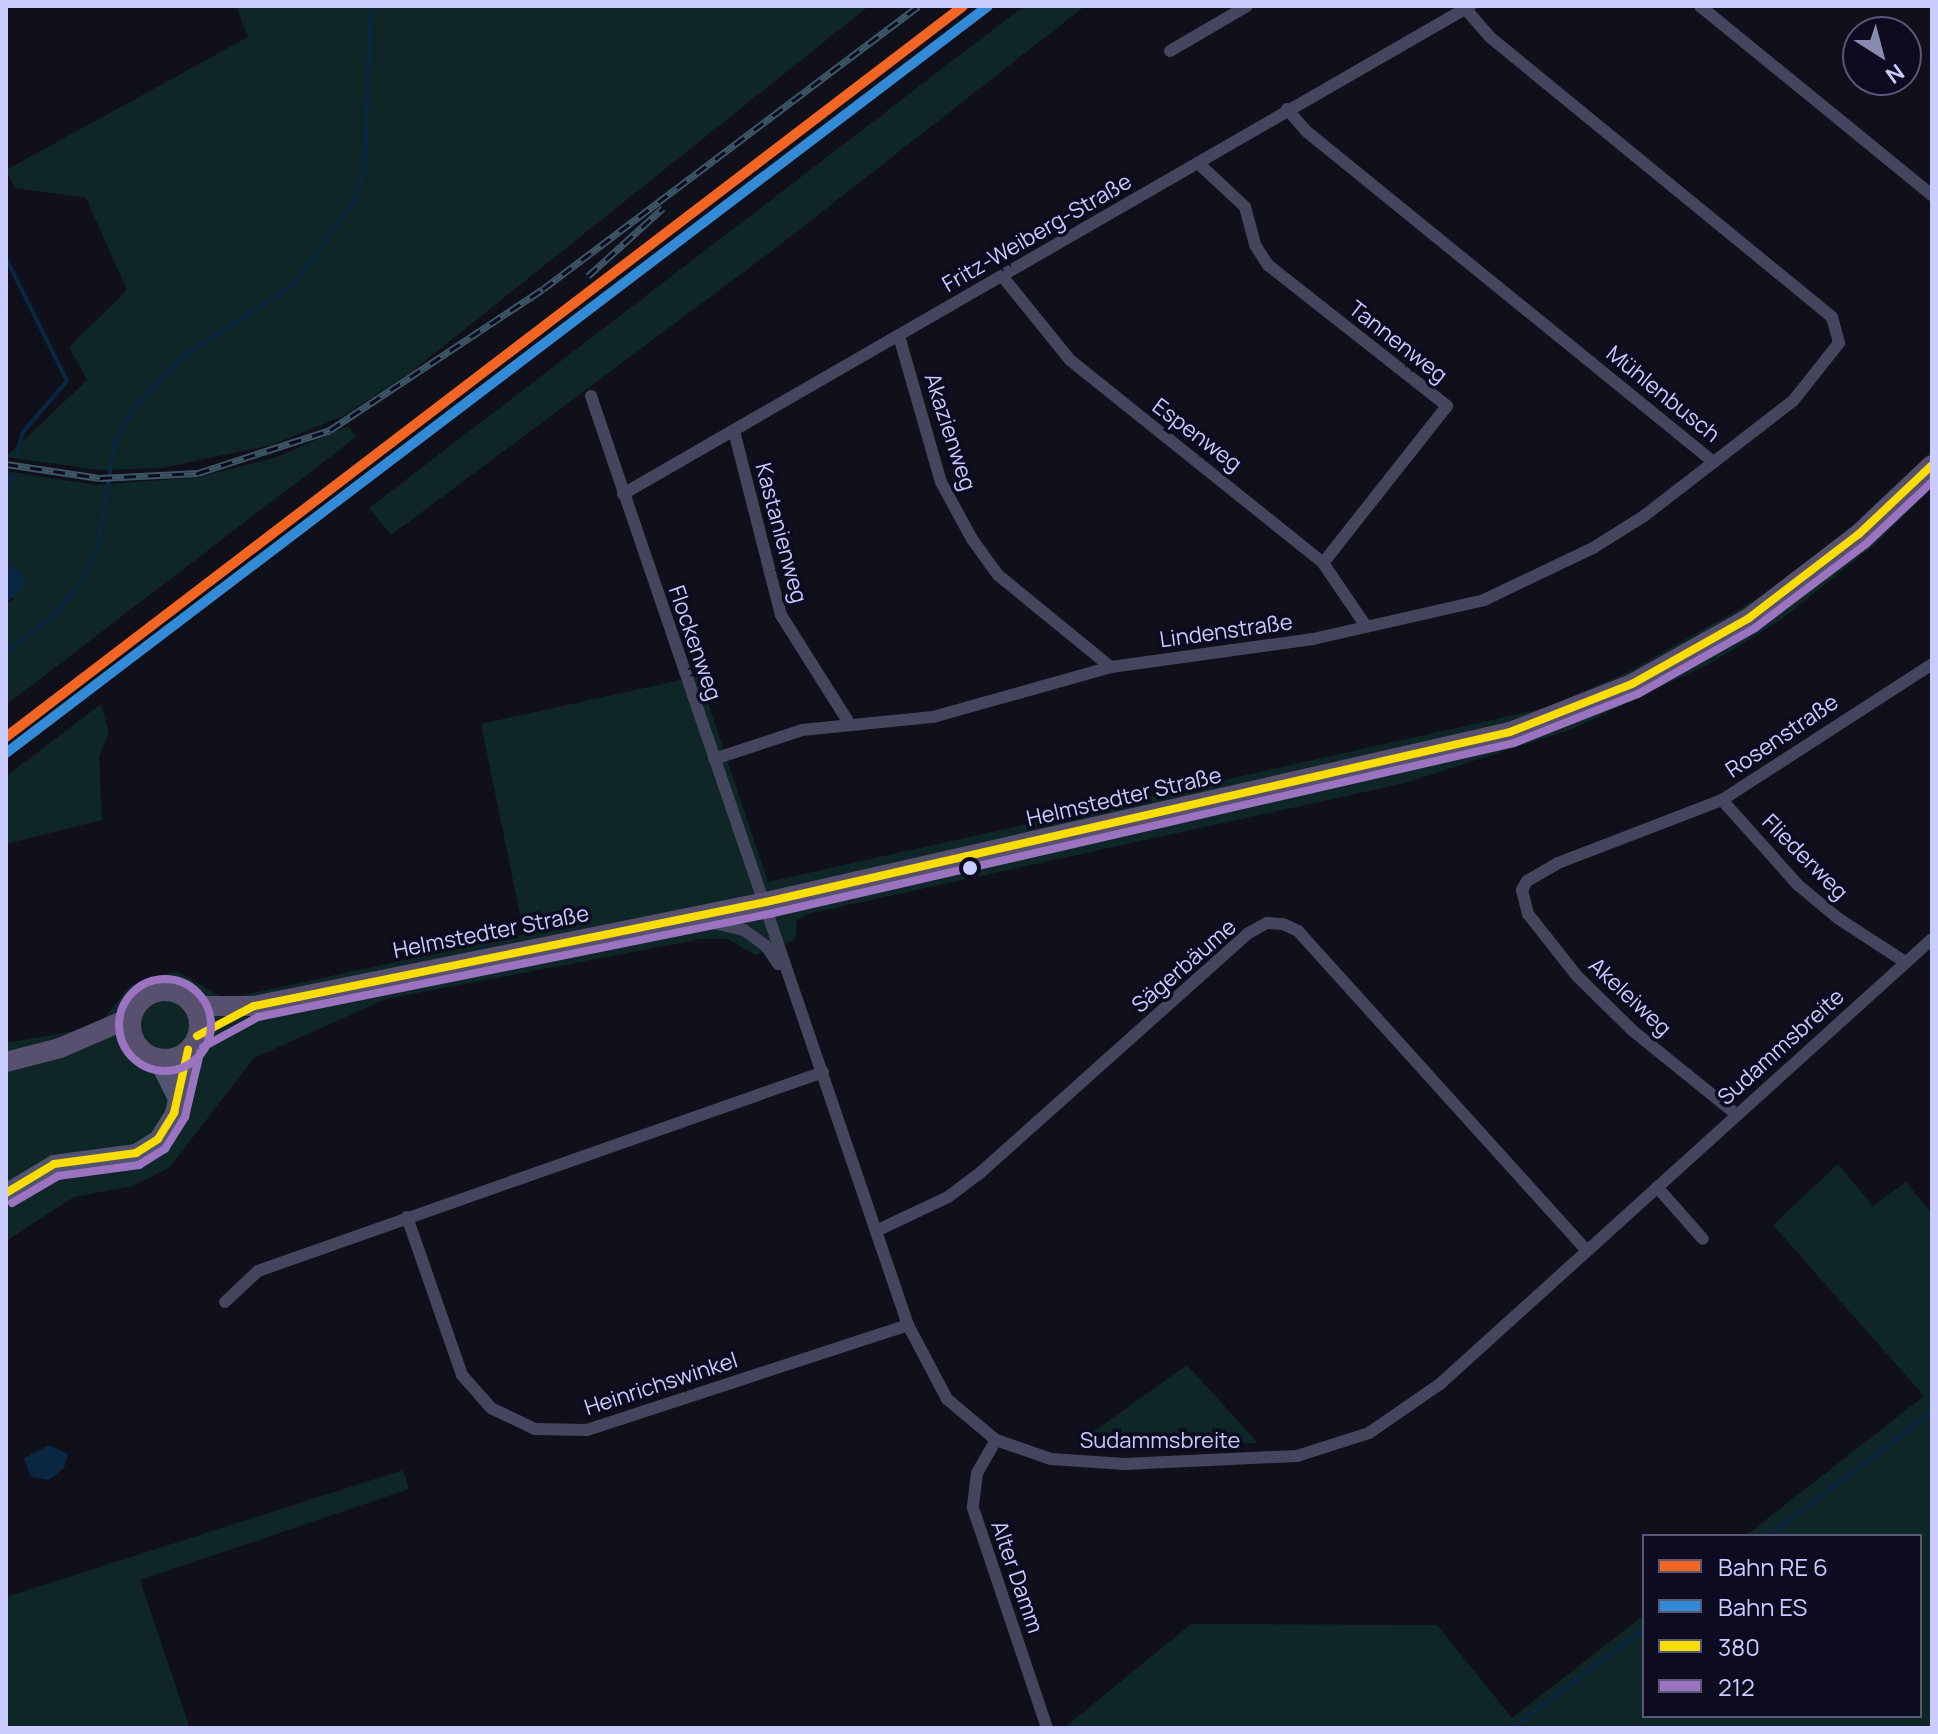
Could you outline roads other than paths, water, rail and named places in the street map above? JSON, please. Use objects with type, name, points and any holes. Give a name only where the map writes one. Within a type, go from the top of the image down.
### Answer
[{"type":"main road","name":"Helmstedter Straße","points":[[194,1006],[254,1006],[766,902],[1425,755],[1549,718],[1632,684],[1749,618],[1859,534],[1932,465]]},
{"type":"main road","points":[[6,1062],[60,1048],[132,1017],[142,1000],[159,991],[179,993],[194,1006],[193,1043],[178,1101],[168,1127],[148,1147],[123,1155],[54,1164],[6,1193]]},
{"type":"main road","name":"Helmstedter Straße","points":[[193,1043],[254,1006]]},
{"type":"main road","points":[[132,1017],[137,1044]]},
{"type":"main road","points":[[156,1057],[173,1058],[193,1043]]},
{"type":"main road","points":[[60,1048],[137,1044],[156,1057],[178,1101]]},
{"type":"street","points":[[1170,51],[1247,6]]},
{"type":"street","points":[[1700,6],[1932,195]]},
{"type":"street","name":"Fritz-Weiberg-Straße","points":[[623,494],[1468,7]]},
{"type":"street","name":"Mühlenbusch","points":[[1287,109],[1306,131],[1711,460],[1793,401],[1826,363],[1839,343],[1832,317],[1490,37],[1468,7]]},
{"type":"street","name":"Tannenweg","points":[[1198,163],[1245,207],[1255,245],[1268,265],[1447,406],[1323,563]]},
{"type":"street","name":"Espenweg","points":[[1002,276],[1070,360],[1323,563],[1366,626]]},
{"type":"street","name":"Akazienweg","points":[[899,336],[941,482],[972,539],[998,575],[1111,667]]},
{"type":"street","name":"Flockenweg","points":[[591,396],[714,759],[766,902]]},
{"type":"street","name":"Kastanienweg","points":[[734,431],[781,615],[849,723]]},
{"type":"street","name":"Lindenstraße","points":[[714,759],[802,730],[933,717],[1111,667],[1313,639],[1484,600],[1540,575],[1644,516],[1689,485],[1711,460]]},
{"type":"street","name":"Rosenstraße","points":[[1522,890],[1527,881],[1558,863],[1722,800],[1932,664]]},
{"type":"street","name":"Fliederweg","points":[[1722,800],[1798,885],[1905,962]]},
{"type":"street","name":"Akeleiweg","points":[[1522,890],[1528,914],[1577,976],[1633,1031],[1736,1114]]},
{"type":"street","name":"Sudammsbreite","points":[[766,902],[785,973],[823,1072],[908,1325],[947,1399],[996,1440],[1051,1459],[1106,1465],[1250,1461],[1331,1449],[1397,1418],[1932,939]]},
{"type":"street","name":"Sudammsbreite","points":[[691,917],[744,930],[766,946],[785,973]]},
{"type":"street","name":"Sägerbäume","points":[[876,1231],[948,1197],[980,1173],[1247,934],[1267,923],[1283,924],[1298,931],[1587,1251]]},
{"type":"street","points":[[225,1302],[258,1271],[823,1072]]},
{"type":"street","points":[[1657,1187],[1703,1239]]},
{"type":"street","name":"Heinrichswinkel","points":[[407,1217],[462,1375],[491,1408],[510,1421],[535,1429],[587,1430],[908,1325]]},
{"type":"street","name":"Alter Damm","points":[[996,1440],[977,1473],[973,1508],[1047,1728]]},
{"type":"water","points":[[13,566],[23,573],[23,588],[6,603],[6,568]]},
{"type":"water","points":[[49,1445],[68,1454],[64,1468],[49,1480],[31,1477],[24,1458]]},
{"type":"waterway","points":[[6,652],[50,619],[81,584],[98,547],[115,442],[135,407],[181,358],[292,286],[355,200],[365,168],[371,6]]},
{"type":"waterway","points":[[6,258],[67,381],[23,432],[16,456]]},
{"type":"waterway","points":[[6,491],[14,476]]},
{"type":"waterway","points":[[1771,1534],[1932,1412]]},
{"type":"waterway","points":[[1513,1728],[1642,1631]]},
{"type":"railway","points":[[6,464],[100,478],[198,473],[330,430],[543,289],[918,6]]},
{"type":"railway","points":[[588,276],[663,208]]},
{"type":"rail line","name":"ES","points":[[6,753],[988,6]]}]
